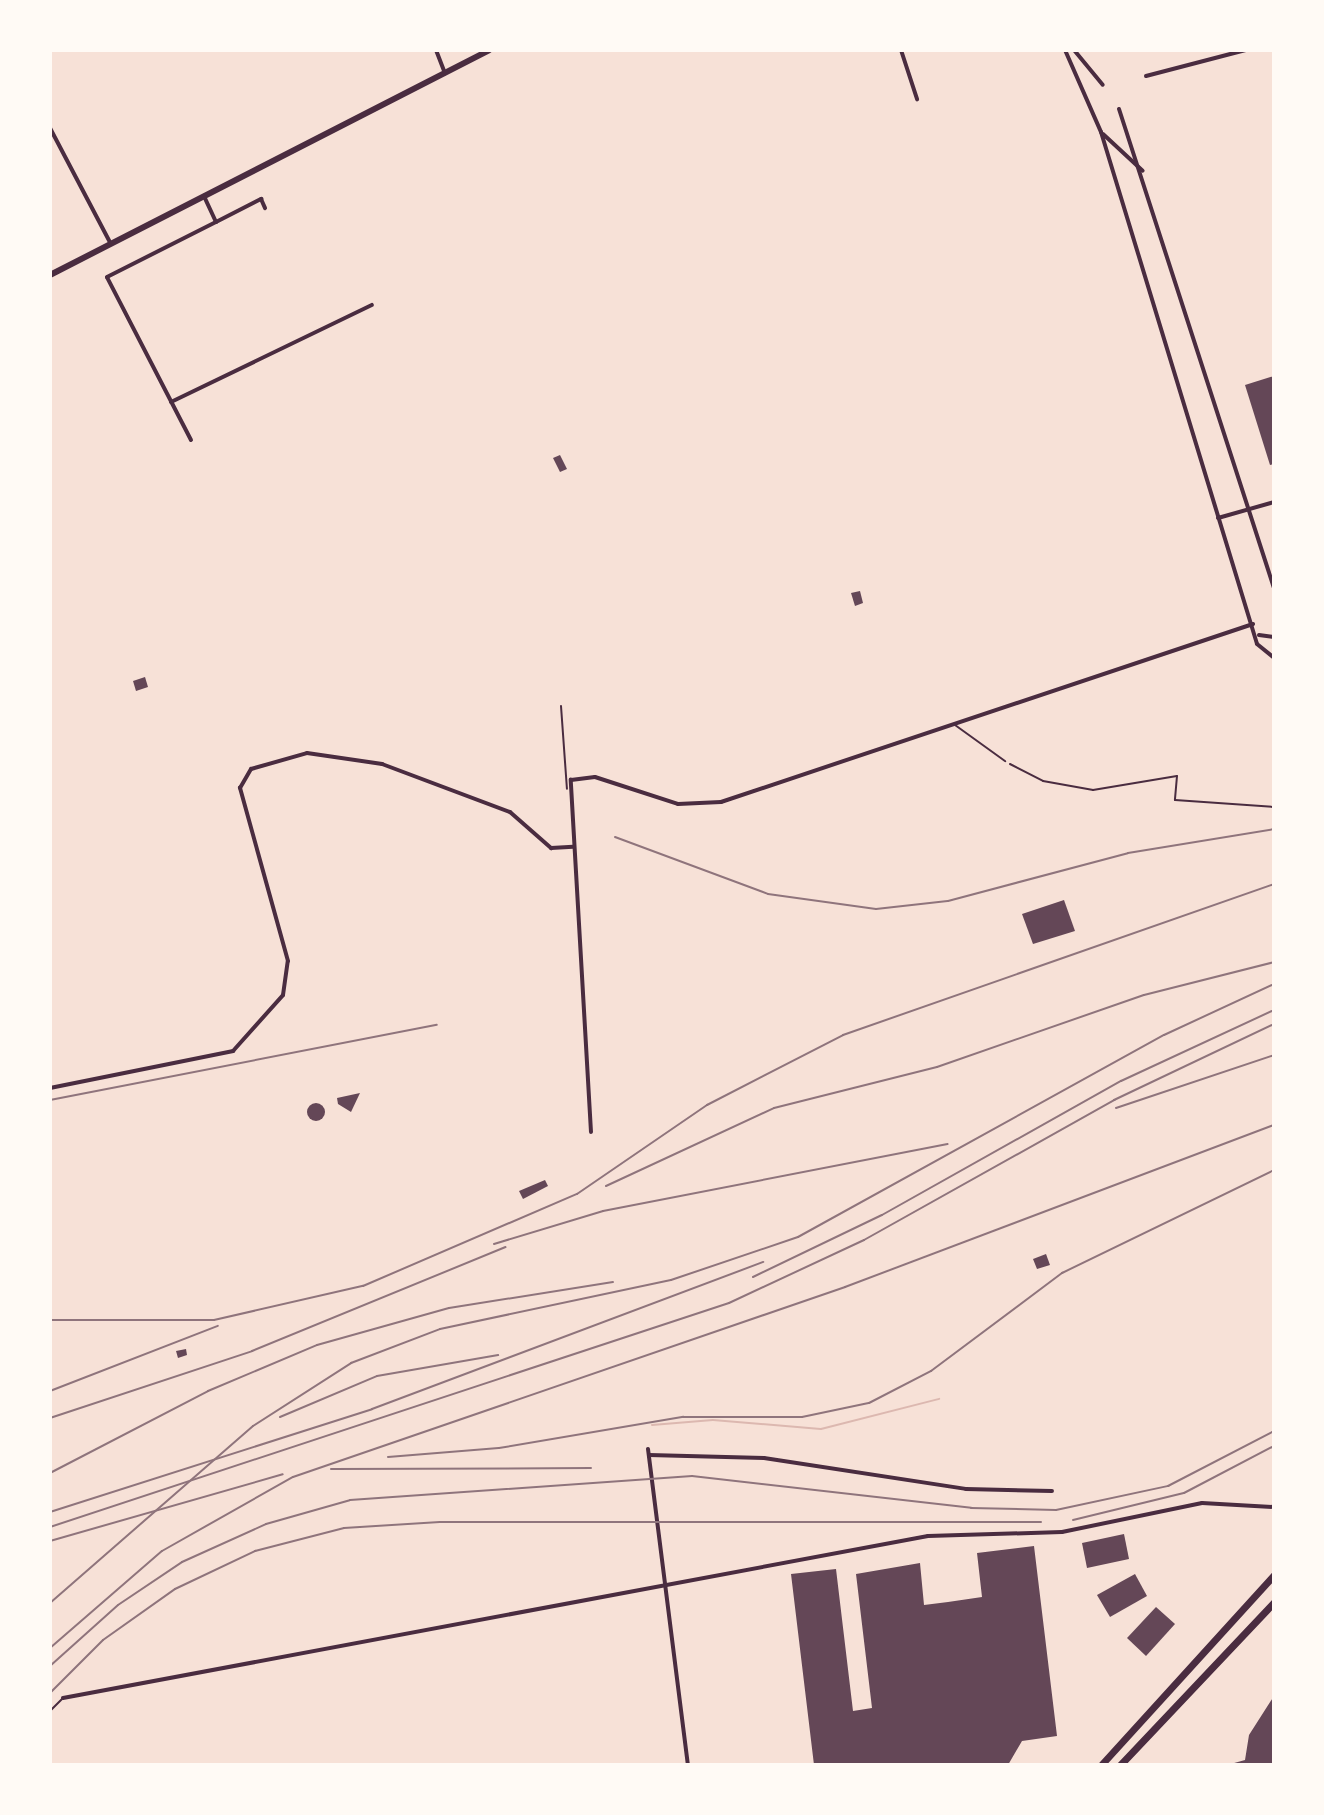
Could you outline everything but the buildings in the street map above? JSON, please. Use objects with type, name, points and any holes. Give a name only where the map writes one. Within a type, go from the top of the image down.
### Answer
[{"type":"main road","points":[[1101,1765],[1274,1575]]},
{"type":"main road","points":[[1120,1765],[1274,1602]]},
{"type":"street","points":[[436,50],[445,73]]},
{"type":"street","points":[[50,275],[489,50]]},
{"type":"street","points":[[901,50],[917,99]]},
{"type":"street","points":[[1065,50],[1101,132],[1218,518],[1259,635],[1260,650],[1274,658]]},
{"type":"street","points":[[1074,50],[1103,85]]},
{"type":"street","points":[[1146,76],[1246,50]]},
{"type":"street","points":[[1119,109],[1144,172],[1274,588]]},
{"type":"street","points":[[50,128],[111,244]]},
{"type":"street","points":[[1101,132],[1144,172]]},
{"type":"street","points":[[204,196],[216,222]]},
{"type":"street","points":[[191,440],[107,277],[261,199],[265,208]]},
{"type":"street","points":[[171,402],[372,305]]},
{"type":"street","points":[[1218,518],[1274,502]]},
{"type":"street","points":[[591,1132],[567,789],[571,780],[587,776],[661,801],[706,805],[1253,624]]},
{"type":"street","points":[[1259,635],[1274,637]]},
{"type":"street","points":[[50,1088],[233,1051],[283,995],[288,961],[240,788],[251,769],[307,753],[382,764],[510,812],[551,848],[573,846]]},
{"type":"street","points":[[688,1765],[649,1452],[751,1457],[966,1489],[1052,1491]]},
{"type":"street","points":[[63,1698],[928,1536],[1062,1532],[1202,1503],[1274,1507]]},
{"type":"lane","points":[[561,706],[567,789]]},
{"type":"lane","points":[[955,723],[1005,761]]},
{"type":"lane","points":[[50,1711],[63,1698]]},
{"type":"path","points":[[1005,761],[1043,781],[1093,790],[1177,776],[1175,800],[1274,807]]},
{"type":"waterway","points":[[652,1425],[713,1420],[821,1429],[939,1399]]},
{"type":"railway","points":[[615,837],[768,894],[876,909],[948,901],[1128,853],[1274,829]]},
{"type":"railway","points":[[50,1320],[214,1320],[363,1286],[577,1194],[707,1105],[843,1035],[1274,884]]},
{"type":"railway","points":[[606,1186],[774,1108],[937,1067],[1144,995],[1274,962]]},
{"type":"railway","points":[[50,1603],[253,1426],[351,1363],[440,1329],[671,1280],[798,1237],[1164,1035],[1274,984]]},
{"type":"railway","points":[[753,1277],[882,1215],[1121,1081],[1274,1010]]},
{"type":"railway","points":[[50,1527],[729,1303],[864,1240],[1114,1100],[1274,1024]]},
{"type":"railway","points":[[50,1100],[437,1025]]},
{"type":"railway","points":[[1116,1108],[1274,1055]]},
{"type":"railway","points":[[50,1648],[162,1551],[293,1477],[845,1287],[1274,1125]]},
{"type":"railway","points":[[494,1244],[603,1211],[948,1144]]},
{"type":"railway","points":[[388,1457],[499,1448],[683,1417],[802,1417],[869,1403],[931,1371],[1062,1273],[1274,1170]]},
{"type":"railway","points":[[50,1418],[252,1351],[506,1247]]},
{"type":"railway","points":[[50,1512],[372,1409],[763,1262]]},
{"type":"railway","points":[[50,1473],[208,1391],[317,1345],[449,1308],[613,1282]]},
{"type":"railway","points":[[50,1391],[218,1326]]},
{"type":"railway","points":[[280,1417],[377,1376],[498,1355]]},
{"type":"railway","points":[[50,1666],[118,1605],[182,1562],[266,1524],[350,1500],[692,1476],[971,1508],[1056,1510],[1168,1486],[1274,1431]]},
{"type":"railway","points":[[1073,1520],[1184,1493],[1274,1446]]},
{"type":"railway","points":[[331,1469],[591,1468]]},
{"type":"railway","points":[[50,1541],[283,1474]]},
{"type":"railway","points":[[50,1693],[103,1640],[175,1589],[255,1551],[344,1528],[440,1522],[1041,1522]]}]
